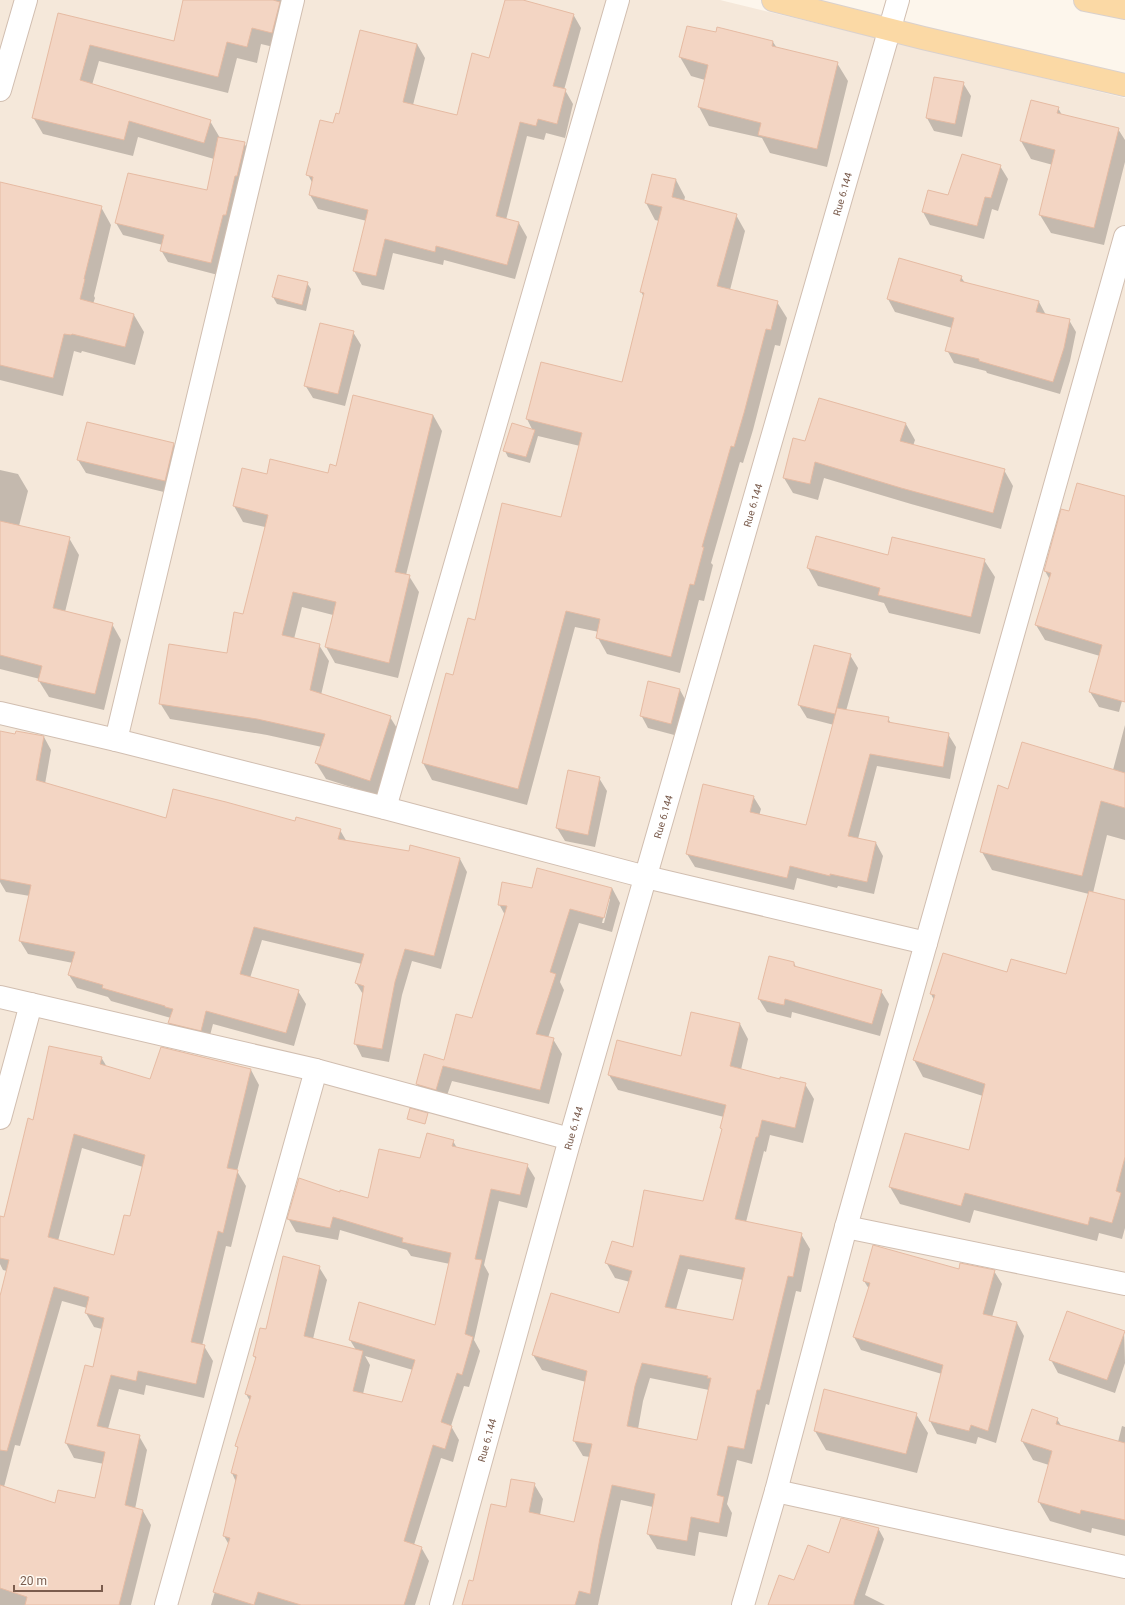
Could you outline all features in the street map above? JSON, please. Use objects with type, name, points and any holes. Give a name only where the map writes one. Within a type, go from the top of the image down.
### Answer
[{"type":"main road","points":[[773,0],[1125,85]]},
{"type":"main road","points":[[1085,0],[1125,8]]},
{"type":"street","points":[[0,90],[26,0]]},
{"type":"street","points":[[116,740],[293,0]]},
{"type":"street","points":[[385,808],[618,0]]},
{"type":"street","name":"Rue 6.144","points":[[441,1605],[570,1140],[898,0]]},
{"type":"street","points":[[743,1605],[776,1491],[846,1226],[1125,237]]},
{"type":"street","points":[[0,713],[116,740],[646,876],[926,943]]},
{"type":"street","points":[[0,997],[316,1070],[570,1140]]},
{"type":"street","points":[[0,1118],[31,1004]]},
{"type":"street","points":[[166,1605],[316,1070]]},
{"type":"street","points":[[846,1226],[1125,1284]]},
{"type":"street","points":[[776,1491],[1125,1567]]},
{"type":"shaded area","points":[[0,0],[720,0],[1125,98],[1125,1605],[0,1605]]},
{"type":"building","points":[[183,0],[273,0],[280,2],[272,33],[252,28],[247,47],[227,42],[218,77],[90,45],[80,80],[211,120],[204,143],[129,121],[124,140],[32,118],[58,13],[174,41]]},
{"type":"building","points":[[505,0],[523,0],[574,14],[553,86],[566,89],[557,124],[538,119],[536,126],[520,122],[496,216],[519,222],[507,265],[436,246],[435,252],[385,239],[376,276],[353,271],[368,210],[309,195],[313,177],[306,175],[320,120],[333,123],[336,113],[339,114],[360,30],[417,44],[403,102],[457,115],[472,53],[489,58]]},
{"type":"building","points":[[687,26],[716,32],[717,27],[773,41],[772,46],[838,62],[817,149],[758,135],[761,123],[698,107],[708,65],[679,57]]},
{"type":"building","points":[[934,77],[964,82],[955,124],[926,118]]},
{"type":"building","points":[[1031,100],[1059,107],[1057,113],[1119,128],[1094,228],[1039,215],[1055,150],[1020,141]]},
{"type":"building","points":[[218,137],[245,142],[237,176],[235,176],[226,215],[223,215],[211,263],[160,251],[164,235],[115,223],[128,173],[207,190]]},
{"type":"building","points":[[962,154],[1001,165],[991,198],[985,197],[977,226],[922,212],[928,190],[948,195]]},
{"type":"building","points":[[652,174],[676,179],[672,197],[737,214],[717,286],[778,301],[771,330],[766,329],[744,413],[734,447],[731,446],[702,547],[704,547],[694,585],[690,584],[671,657],[596,638],[600,619],[566,611],[518,789],[422,763],[446,673],[453,675],[468,618],[475,620],[502,503],[561,517],[582,433],[526,419],[541,362],[622,382],[644,293],[640,292],[662,207],[645,203]]},
{"type":"building","points":[[0,182],[102,206],[80,299],[134,314],[125,347],[72,334],[64,334],[53,378],[0,365]]},
{"type":"building","points":[[899,258],[962,276],[960,281],[1039,301],[1036,312],[1070,319],[1064,348],[1053,382],[979,361],[979,359],[945,351],[954,318],[887,299]]},
{"type":"building","points":[[278,275],[308,282],[302,305],[272,297]]},
{"type":"building","points":[[320,323],[354,331],[338,394],[304,386]]},
{"type":"building","points":[[353,395],[433,415],[395,572],[410,575],[389,663],[325,647],[336,602],[293,592],[282,635],[320,644],[310,690],[391,716],[370,781],[315,763],[325,734],[257,719],[159,704],[169,644],[227,653],[234,612],[243,614],[268,515],[233,506],[242,468],[267,474],[270,459],[328,473],[330,464],[336,466]]},
{"type":"building","points":[[819,398],[906,423],[900,441],[1005,469],[993,513],[901,488],[815,462],[810,484],[783,478],[793,438],[805,441]]},
{"type":"building","points":[[87,422],[174,443],[165,481],[77,460]]},
{"type":"building","points":[[512,423],[535,430],[526,457],[503,451]]},
{"type":"building","points":[[1077,483],[1125,496],[1125,702],[1089,692],[1102,645],[1035,625],[1051,573],[1044,571],[1061,509],[1069,511]]},
{"type":"building","points":[[0,521],[70,537],[53,608],[113,623],[95,694],[38,681],[42,666],[0,655]]},
{"type":"building","points":[[816,536],[888,555],[892,537],[985,559],[971,617],[878,595],[880,588],[807,568]]},
{"type":"building","points":[[814,645],[851,654],[835,714],[798,705]]},
{"type":"building","points":[[648,681],[680,689],[671,724],[640,716]]},
{"type":"building","points":[[837,708],[889,717],[888,722],[949,733],[943,767],[870,754],[848,836],[876,842],[867,882],[830,874],[830,876],[790,866],[787,878],[686,854],[703,784],[754,796],[750,812],[806,825]]},
{"type":"building","points":[[0,731],[15,734],[16,731],[44,736],[36,780],[166,818],[173,789],[295,821],[296,817],[341,829],[338,839],[409,851],[410,845],[460,858],[434,956],[405,949],[395,982],[382,1049],[354,1044],[364,986],[355,983],[364,954],[254,927],[240,974],[299,990],[286,1033],[206,1011],[201,1031],[168,1023],[173,1009],[102,988],[103,985],[68,975],[75,952],[19,941],[31,885],[0,879]]},
{"type":"building","points":[[1022,742],[1125,773],[1125,808],[1101,801],[1082,876],[980,852],[998,785],[1008,789]]},
{"type":"building","points":[[568,770],[600,777],[588,835],[556,828]]},
{"type":"building","points":[[537,868],[612,888],[604,918],[570,909],[550,972],[556,974],[536,1034],[554,1038],[540,1090],[443,1066],[436,1090],[416,1084],[424,1054],[444,1060],[456,1014],[472,1018],[507,906],[498,905],[502,882],[532,888]]},
{"type":"building","points":[[1089,891],[1125,900],[1125,1157],[1116,1191],[1121,1193],[1112,1223],[1090,1217],[1088,1225],[965,1193],[961,1206],[889,1187],[905,1133],[969,1150],[985,1084],[913,1060],[935,995],[930,994],[943,953],[1007,972],[1011,959],[1066,974]]},
{"type":"building","points":[[769,956],[794,962],[794,966],[882,990],[872,1024],[785,999],[784,1005],[758,999]]},
{"type":"building","points":[[691,1012],[740,1023],[730,1066],[780,1079],[780,1077],[806,1083],[795,1128],[762,1120],[758,1137],[756,1137],[735,1219],[802,1233],[793,1277],[788,1276],[760,1390],[757,1390],[744,1449],[728,1446],[717,1495],[724,1497],[719,1523],[691,1517],[687,1541],[647,1534],[655,1494],[612,1485],[600,1538],[590,1594],[579,1591],[575,1605],[462,1605],[469,1580],[473,1581],[491,1504],[506,1507],[511,1479],[535,1483],[529,1512],[574,1522],[592,1444],[573,1441],[587,1371],[532,1355],[551,1293],[619,1313],[632,1271],[605,1263],[612,1241],[633,1247],[644,1190],[703,1201],[722,1129],[720,1128],[726,1105],[608,1075],[617,1040],[681,1056]],"holes":[[[680,1255],[745,1268],[733,1320],[665,1307]],[[642,1363],[708,1376],[707,1378],[711,1378],[697,1440],[627,1426],[635,1386]]]},
{"type":"building","points":[[49,1046],[102,1057],[100,1064],[150,1079],[161,1047],[251,1069],[227,1168],[238,1170],[223,1233],[218,1231],[191,1342],[205,1345],[196,1384],[138,1371],[136,1381],[111,1375],[97,1426],[140,1435],[125,1505],[143,1510],[119,1605],[25,1605],[27,1597],[0,1588],[0,1485],[55,1503],[58,1490],[95,1498],[105,1452],[65,1443],[85,1365],[93,1367],[104,1318],[85,1313],[89,1297],[54,1287],[7,1451],[0,1450],[0,1296],[9,1260],[0,1258],[0,1216],[4,1217],[28,1118],[33,1120]],"holes":[[[74,1134],[145,1155],[130,1216],[124,1215],[114,1255],[48,1237]]]},
{"type":"building","points":[[410,1108],[428,1113],[425,1124],[407,1119]]},
{"type":"building","points":[[427,1133],[454,1140],[452,1146],[528,1164],[520,1195],[491,1189],[475,1259],[482,1260],[465,1334],[473,1337],[462,1375],[457,1373],[441,1422],[452,1426],[445,1449],[433,1445],[404,1541],[422,1547],[404,1605],[301,1605],[258,1592],[254,1605],[213,1592],[230,1538],[223,1536],[237,1475],[231,1473],[238,1447],[235,1446],[251,1396],[245,1394],[256,1357],[253,1356],[260,1328],[266,1329],[283,1256],[320,1266],[304,1336],[363,1351],[353,1391],[402,1402],[415,1360],[349,1340],[359,1302],[435,1325],[451,1253],[402,1242],[403,1238],[333,1217],[330,1228],[287,1219],[299,1178],[340,1192],[340,1190],[368,1198],[379,1149],[420,1158]]},
{"type":"building","points":[[873,1245],[959,1269],[960,1263],[995,1270],[983,1314],[1017,1322],[988,1431],[971,1425],[969,1431],[929,1421],[943,1365],[853,1337],[870,1283],[863,1281]]},
{"type":"building","points":[[1067,1311],[1125,1331],[1107,1380],[1049,1360]]},
{"type":"building","points":[[824,1389],[917,1413],[906,1454],[814,1431]]},
{"type":"building","points":[[1032,1409],[1058,1418],[1056,1424],[1125,1443],[1125,1520],[1081,1510],[1080,1514],[1038,1502],[1052,1451],[1021,1441]]},
{"type":"building","points":[[841,1518],[879,1528],[854,1605],[768,1605],[779,1575],[794,1580],[808,1545],[829,1553]]}]
